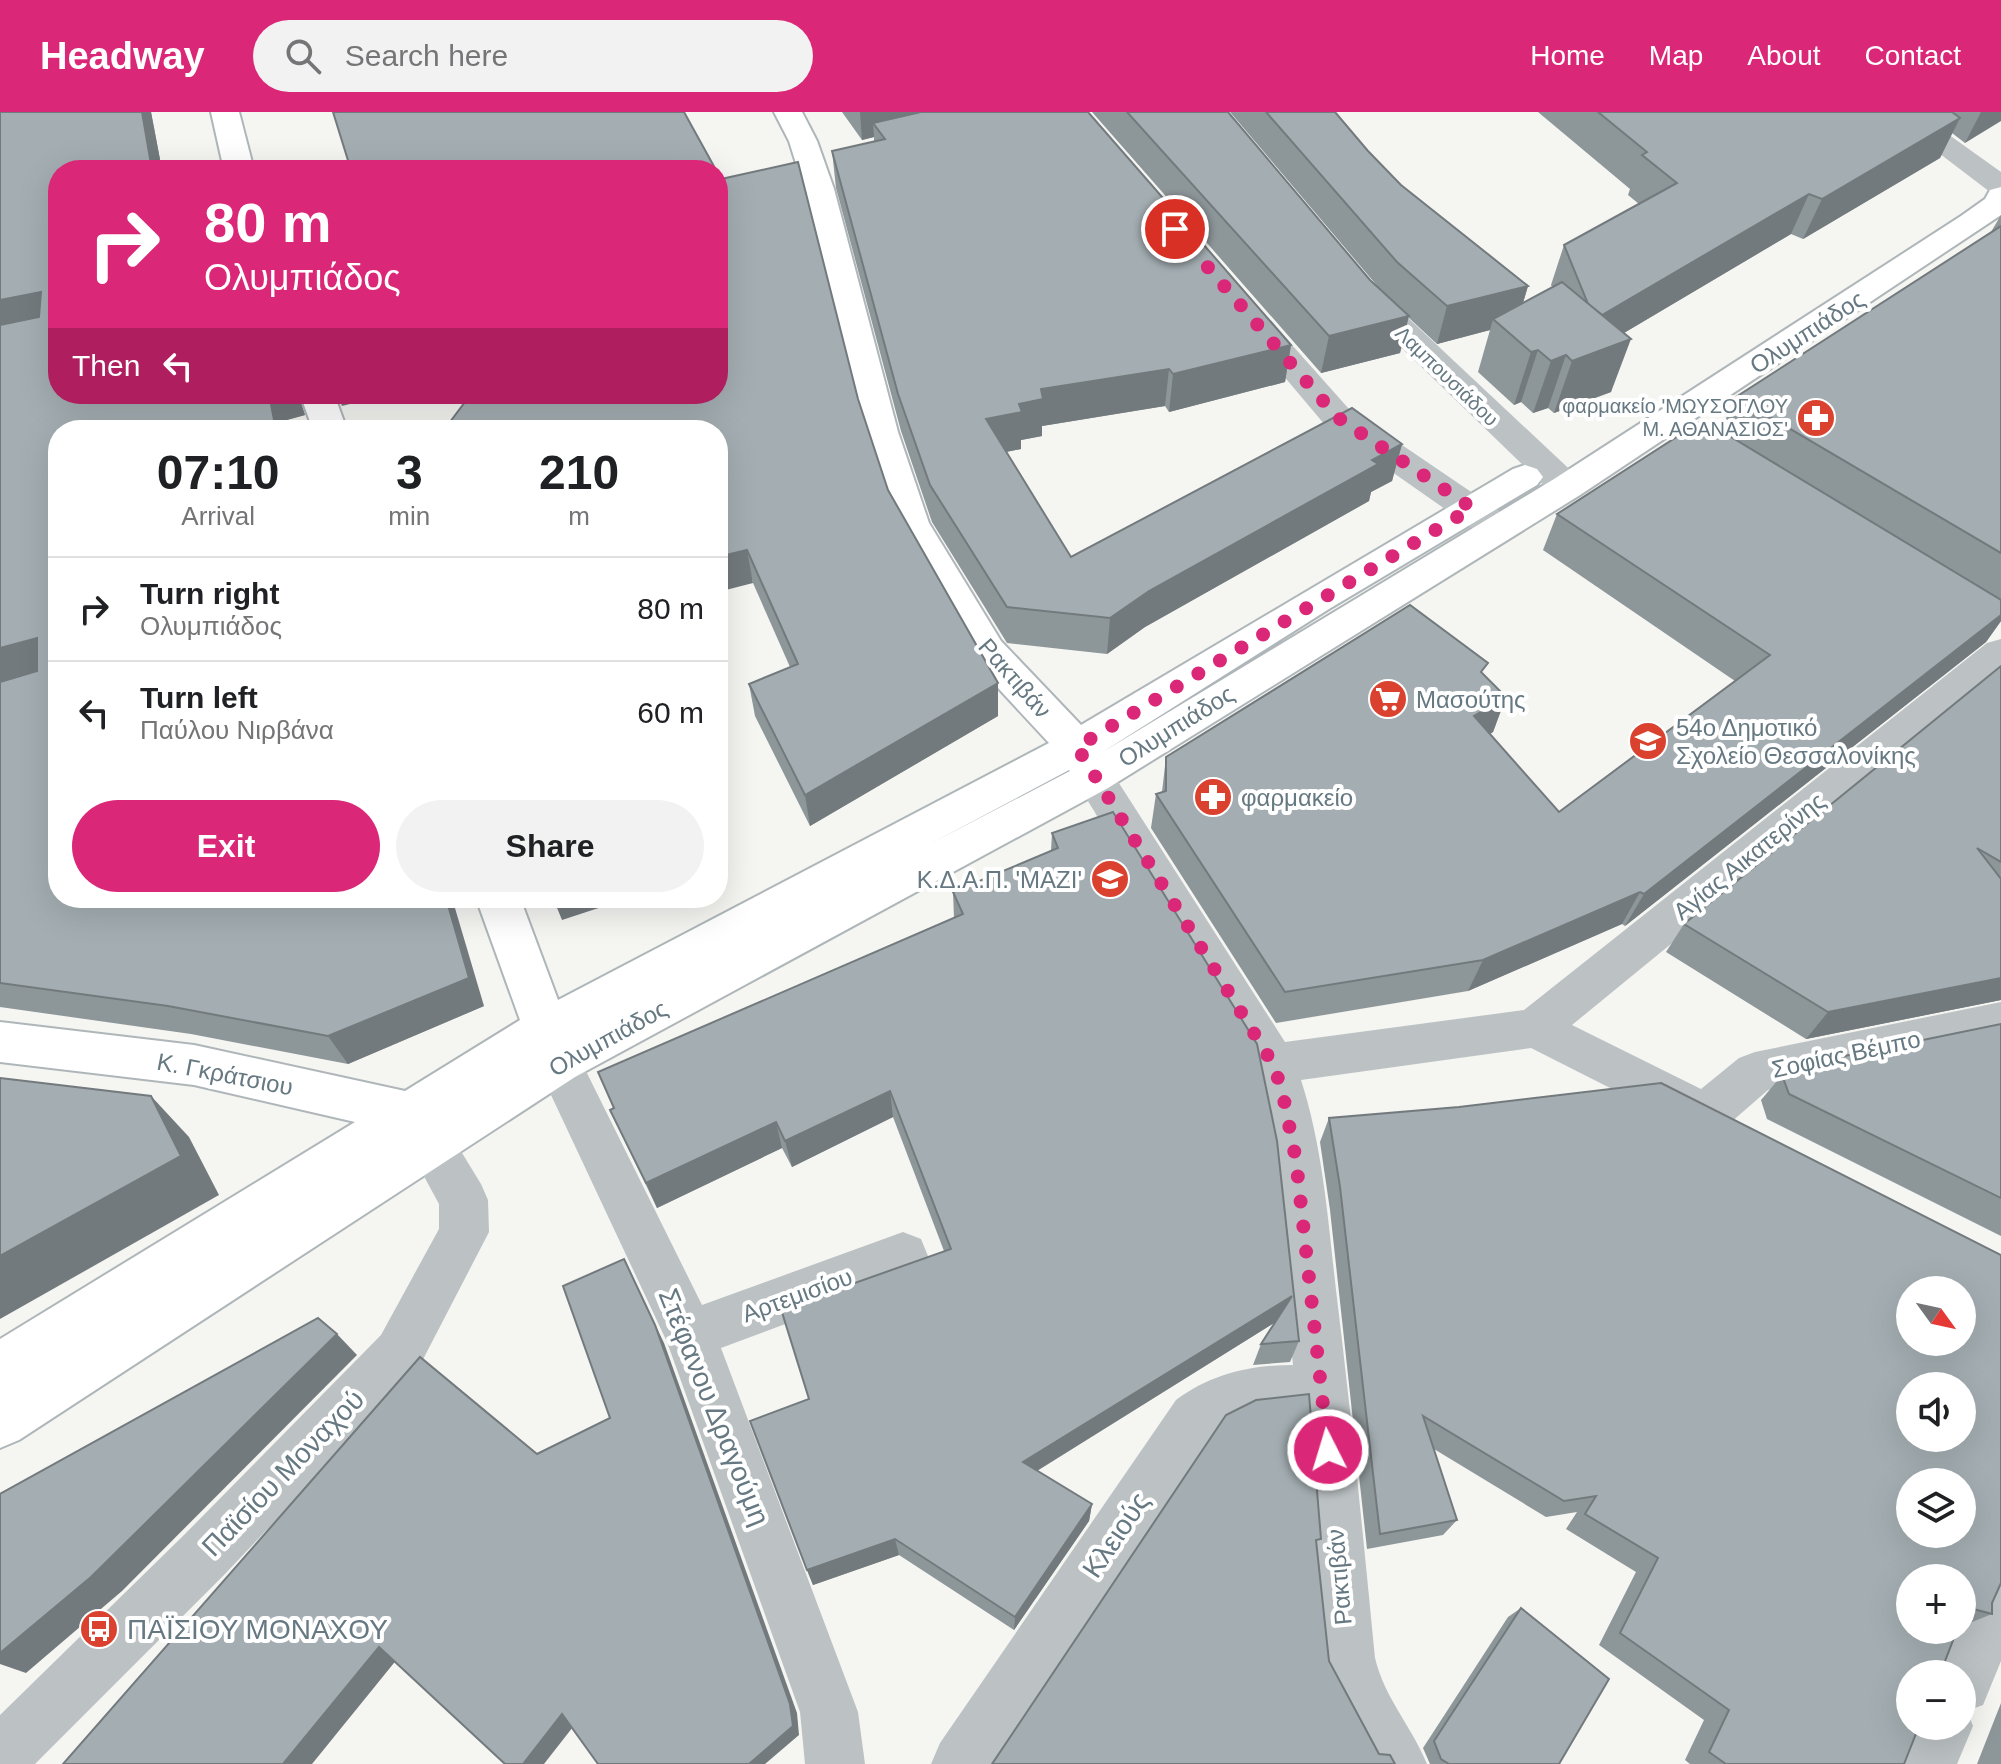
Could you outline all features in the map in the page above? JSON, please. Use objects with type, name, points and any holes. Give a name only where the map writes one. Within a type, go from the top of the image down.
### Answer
[{"type":"main road","points":[[225,112],[237,160]]},
{"type":"main road","name":"Ρακτιβάν","points":[[788,112],[808,164],[881,432],[911,523],[987,651],[1086,762]]},
{"type":"main road","name":"Ολυμπιάδος","points":[[0,1368],[420,1129],[552,1046],[1086,762],[1554,477],[1939,213],[1970,197],[2001,187]]},
{"type":"main road","name":"Ολυμπιάδος","points":[[1554,477],[1678,433],[1991,209],[2001,196]]},
{"type":"main road","points":[[502,908],[552,1046]]},
{"type":"main road","name":"Κ. Γκράτσιου","points":[[0,1042],[194,1065],[420,1129]]},
{"type":"main road","name":"Ολυμπιάδος","points":[[0,1421],[420,1129]]},
{"type":"street","points":[[1899,112],[2001,187]]},
{"type":"street","name":"Λαμπουσιάδου","points":[[1345,271],[1375,308],[1554,477]]},
{"type":"street","points":[[1226,288],[1337,417],[1485,518]]},
{"type":"street","name":"Αγίας Αικατερίνης","points":[[1535,1028],[1996,636]]},
{"type":"street","name":"Ρακτιβάν","points":[[1086,762],[1273,1064],[1282,1090],[1296,1160],[1323,1391],[1349,1676],[1365,1716],[1397,1764]]},
{"type":"street","name":"Σοφίας Βέμπο","points":[[1705,1115],[1755,1072],[2001,1022]]},
{"type":"street","points":[[1273,1064],[1535,1028],[1747,1136]]},
{"type":"street","name":"Στέφανου Δραγούμη","points":[[552,1046],[690,1335],[829,1712],[835,1764]]},
{"type":"street","name":"Παϊσίου Μοναχού","points":[[0,1757],[205,1554],[399,1353],[464,1232],[464,1200],[420,1129]]},
{"type":"street","name":"Αρτεμισίου","points":[[690,1335],[903,1256]]},
{"type":"street","name":"Κλειούς","points":[[961,1764],[1195,1419],[1219,1402],[1245,1393],[1323,1391]]},
{"type":"street","points":[[1972,1660],[2001,1594]]},
{"type":"street","points":[[1927,1764],[1938,1740]]},
{"type":"building","points":[[0,112],[142,112],[150,160],[48,160],[48,404],[271,404],[274,420],[48,420],[48,908],[449,908],[469,978],[328,1036],[168,1006],[0,983],[0,682],[37,671],[37,638],[0,648],[0,325],[39,317],[41,292],[0,300]]},
{"type":"building","points":[[333,112],[684,112],[710,160],[348,160]]},
{"type":"building","points":[[921,112],[1088,112],[1291,345],[1173,374],[1169,369],[1041,389],[1043,399],[1019,404],[1022,412],[986,419],[1071,557],[1352,408],[1402,444],[1372,460],[1378,464],[1149,591],[1110,618],[1007,607],[930,485],[898,394],[832,151],[885,139],[873,123]]},
{"type":"building","points":[[1127,112],[1228,112],[1370,280],[1409,316],[1329,336]]},
{"type":"building","points":[[1266,112],[1335,112],[1401,185],[1528,286],[1447,306],[1397,262]]},
{"type":"building","points":[[1598,112],[1952,112],[1960,118],[1822,199],[1809,194],[1602,315],[1588,304],[1564,245],[1677,183],[1642,155],[1647,152]]},
{"type":"building","points":[[798,162],[858,399],[888,490],[998,683],[805,795],[749,684],[798,664],[747,550],[728,555],[728,420],[452,420],[464,404],[728,404],[728,177]]},
{"type":"building","points":[[2001,226],[2001,553],[1736,397]]},
{"type":"building","points":[[1562,282],[1631,339],[1572,361],[1566,355],[1551,361],[1538,350],[1531,352],[1493,319]]},
{"type":"building","points":[[1703,420],[2001,600],[2001,615],[1644,894],[1640,892],[1483,960],[1285,992],[1156,794],[1166,791],[1166,757],[1410,605],[1488,663],[1481,672],[1506,697],[1474,716],[1559,812],[1770,655],[1557,514]]},
{"type":"building","points":[[2001,666],[2001,862],[1977,848],[2001,879],[2001,978],[1828,1012],[1684,924]]},
{"type":"building","points":[[1113,812],[1257,1044],[1277,1141],[1299,1341],[1261,1344],[1292,1296],[1023,1462],[1092,1504],[1015,1617],[895,1539],[807,1570],[750,1421],[809,1399],[781,1309],[951,1249],[890,1091],[785,1141],[776,1122],[646,1183],[610,1110],[614,1108],[598,1072],[963,914],[953,892],[1058,848],[1052,833]]},
{"type":"building","points":[[2001,1024],[2001,1198],[1789,1094],[1782,1075],[1791,1067]]},
{"type":"building","points":[[0,1078],[151,1096],[181,1156],[0,1256]]},
{"type":"building","points":[[1661,1083],[2001,1255],[2001,1583],[1992,1603],[1992,1614],[1976,1610],[1976,1564],[1896,1564],[1896,1644],[1952,1644],[1945,1660],[1896,1660],[1896,1740],[1913,1740],[1904,1764],[1726,1764],[1709,1752],[1729,1710],[1620,1633],[1658,1558],[1585,1514],[1596,1496],[1564,1501],[1423,1416],[1457,1520],[1380,1534],[1340,1187],[1329,1118],[1459,1107]]},
{"type":"building","points":[[624,1259],[655,1325],[790,1704],[793,1726],[749,1764],[598,1764],[562,1714],[523,1764],[505,1764],[379,1647],[283,1764],[63,1764],[420,1357],[537,1454],[610,1418],[563,1286]]},
{"type":"building","points":[[318,1318],[337,1334],[91,1577],[0,1653],[0,1494]]},
{"type":"building","points":[[1309,1394],[1321,1539],[1316,1540],[1329,1661],[1379,1754],[1390,1755],[1395,1764],[992,1764],[1226,1415],[1256,1400]]},
{"type":"building","points":[[1521,1608],[1609,1679],[1559,1764],[1449,1764],[1441,1759],[1434,1741]]},
{"type":"place","name":"φαρμακείο 'ΜΩΥΣΟΓΛΟΥ Μ. ΑΘΑΝΑΣΙΟΣ'","points":[[1816,418]]},
{"type":"place","name":"Μασούτης","points":[[1388,699]]},
{"type":"place","name":"54ο Δημοτικό Σχολείο Θεσσαλονίκης","points":[[1648,741]]},
{"type":"place","name":"φαρμακείο","points":[[1213,797]]},
{"type":"place","name":"Κ.Δ.Α.Π. 'ΜΑΖΙ'","points":[[1110,879]]},
{"type":"place","name":"ΠΑΪΣΙΟΥ ΜΟΝΑΧΟΥ","points":[[99,1629]]},
{"type":"route","points":[[1175,229],[1337,417],[1472,508],[1077,747],[1273,1064],[1282,1090],[1296,1160],[1328,1450]]}]
